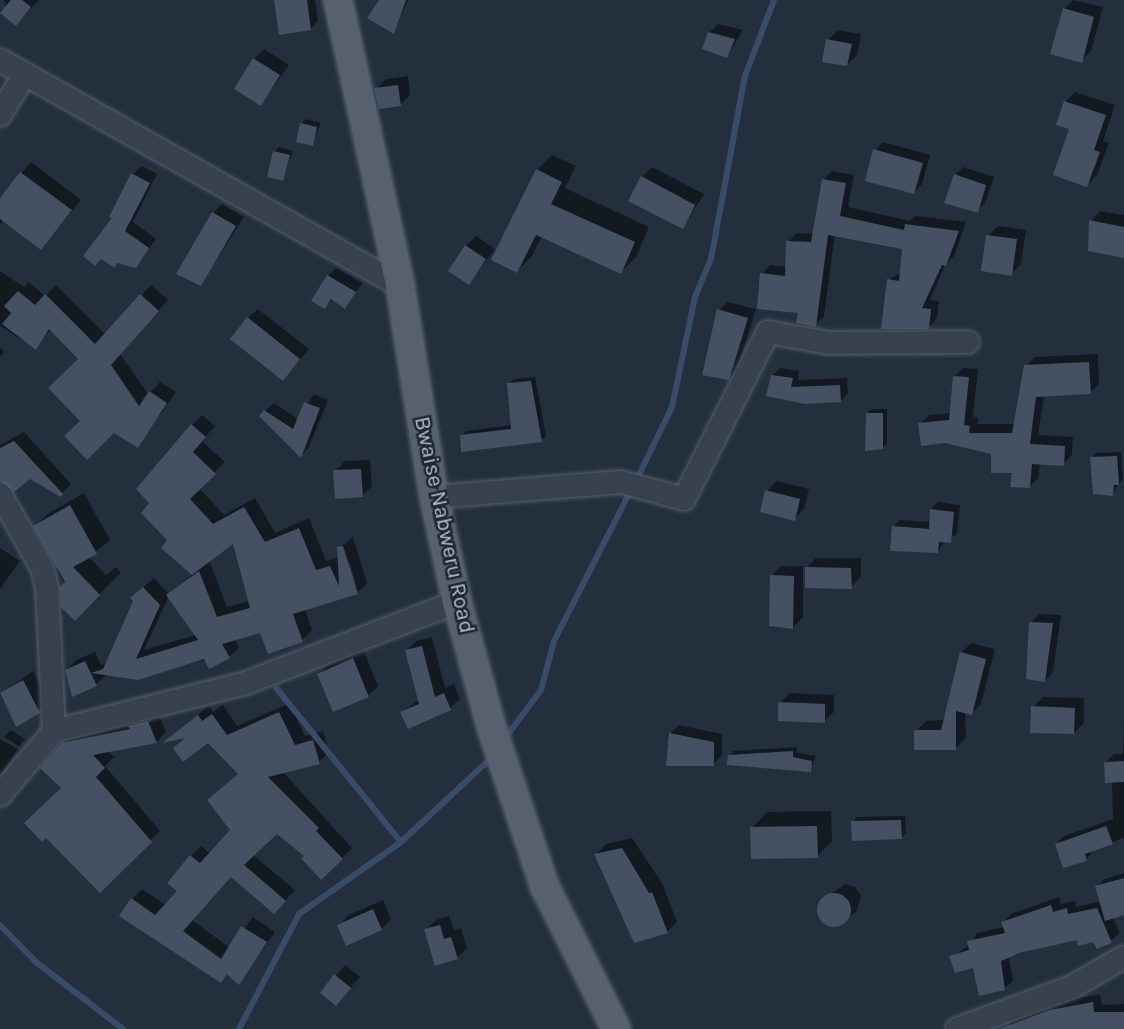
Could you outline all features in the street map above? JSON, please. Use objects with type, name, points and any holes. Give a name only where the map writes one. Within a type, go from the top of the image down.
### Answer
[{"type":"main road","name":"Bwaise Nabweru Road","points":[[338,0],[400,285],[434,497],[457,602],[492,729],[545,886],[616,1029]]},
{"type":"street","points":[[0,60],[400,285]]},
{"type":"street","points":[[0,115],[25,74]]},
{"type":"street","points":[[434,497],[621,482],[684,499],[768,332],[829,343],[968,342]]},
{"type":"street","points":[[0,494],[45,578],[54,731]]},
{"type":"street","points":[[0,795],[54,731],[246,683],[457,602]]},
{"type":"street","points":[[957,1029],[1072,987],[1124,957]]},
{"type":"building","points":[[11,0],[22,0],[31,7],[16,26],[0,13]]},
{"type":"building","points":[[274,0],[307,0],[311,30],[279,35]]},
{"type":"building","points":[[379,0],[406,0],[394,34],[367,18]]},
{"type":"building","points":[[1063,8],[1094,17],[1082,63],[1050,54]]},
{"type":"building","points":[[708,32],[735,39],[727,58],[702,49]]},
{"type":"building","points":[[826,39],[852,44],[847,66],[822,62]]},
{"type":"building","points":[[253,58],[280,75],[261,106],[234,89]]},
{"type":"building","points":[[398,85],[401,106],[379,109],[374,88]]},
{"type":"building","points":[[1064,101],[1106,115],[1094,150],[1100,152],[1087,187],[1053,175],[1069,129],[1056,125]]},
{"type":"building","points":[[300,123],[317,127],[313,146],[296,142]]},
{"type":"building","points":[[873,149],[923,163],[914,194],[865,181]]},
{"type":"building","points":[[273,151],[290,155],[283,181],[267,177]]},
{"type":"building","points":[[536,169],[562,182],[551,204],[635,242],[621,274],[536,235],[517,273],[491,260]]},
{"type":"building","points":[[20,172],[72,210],[41,250],[0,219],[0,198]]},
{"type":"building","points":[[131,173],[150,183],[125,231],[149,248],[136,268],[117,263],[115,268],[101,259],[95,266],[83,256],[112,218],[109,217]]},
{"type":"building","points":[[954,174],[986,185],[978,213],[944,203]]},
{"type":"building","points":[[641,176],[695,205],[683,229],[628,201]]},
{"type":"building","points":[[822,179],[846,183],[840,216],[904,230],[905,224],[959,231],[946,266],[942,265],[922,308],[931,309],[929,329],[881,329],[887,279],[899,281],[902,249],[828,235],[816,327],[796,323],[798,313],[757,309],[760,273],[785,276],[786,241],[811,242]]},
{"type":"building","points":[[212,212],[236,226],[201,286],[176,274]]},
{"type":"building","points":[[1089,220],[1124,227],[1124,258],[1088,251]]},
{"type":"building","points":[[986,235],[1017,239],[1012,276],[981,271]]},
{"type":"building","points":[[465,245],[486,259],[469,285],[448,271]]},
{"type":"building","points":[[327,275],[356,292],[345,309],[331,299],[325,309],[311,301]]},
{"type":"building","points":[[18,291],[35,305],[45,294],[95,344],[140,294],[159,311],[111,365],[139,406],[149,391],[167,403],[138,448],[114,433],[87,460],[64,436],[80,421],[48,388],[78,359],[49,329],[36,350],[2,324],[11,313],[4,306]]},
{"type":"building","points":[[717,309],[748,318],[729,380],[702,375]]},
{"type":"building","points":[[247,317],[300,359],[283,381],[230,339]]},
{"type":"building","points":[[1089,362],[1091,394],[1036,397],[1030,444],[1065,446],[1064,466],[1032,464],[1030,488],[1010,487],[1012,473],[991,473],[991,454],[945,443],[921,446],[918,423],[949,420],[953,376],[969,377],[964,425],[970,426],[969,433],[1012,433],[1024,365]]},
{"type":"building","points":[[771,375],[793,378],[791,387],[840,385],[841,402],[805,404],[766,396]]},
{"type":"building","points":[[531,381],[542,442],[461,452],[460,435],[511,429],[507,383]]},
{"type":"building","points":[[304,402],[320,408],[301,458],[259,416],[264,410],[293,429]]},
{"type":"building","points":[[866,413],[883,413],[883,449],[865,451]]},
{"type":"building","points":[[191,424],[206,437],[193,452],[216,474],[190,499],[213,524],[244,507],[265,542],[299,528],[316,570],[330,566],[339,586],[337,547],[343,546],[358,594],[293,614],[303,642],[268,654],[260,633],[222,644],[230,658],[209,669],[204,659],[138,680],[91,673],[103,669],[133,601],[130,598],[143,587],[160,605],[136,659],[198,640],[166,595],[199,571],[217,617],[250,608],[233,544],[192,575],[161,548],[167,540],[141,513],[149,503],[136,489]]},
{"type":"building","points":[[14,441],[63,494],[61,497],[30,479],[14,492],[0,481],[0,448]]},
{"type":"building","points":[[1117,456],[1119,485],[1114,485],[1113,496],[1093,494],[1090,457]]},
{"type":"building","points":[[361,469],[363,497],[335,499],[333,470]]},
{"type":"building","points":[[765,490],[800,499],[795,521],[760,512]]},
{"type":"building","points":[[70,505],[97,554],[73,567],[100,595],[75,621],[61,607],[60,587],[65,582],[33,526]]},
{"type":"building","points":[[930,509],[954,512],[951,543],[939,542],[938,553],[890,551],[892,526],[929,529]]},
{"type":"building","points":[[805,567],[851,568],[852,589],[805,588]]},
{"type":"building","points":[[770,575],[794,576],[793,629],[769,626]]},
{"type":"building","points":[[1029,622],[1053,623],[1045,682],[1026,679]]},
{"type":"building","points":[[422,646],[435,697],[444,693],[451,710],[408,729],[400,712],[419,704],[405,650]]},
{"type":"building","points":[[960,652],[986,659],[972,715],[956,711],[956,750],[914,750],[914,730],[941,730]]},
{"type":"building","points":[[353,658],[369,697],[333,712],[317,674]]},
{"type":"building","points":[[85,661],[97,686],[72,697],[65,670]]},
{"type":"building","points":[[23,680],[40,713],[16,727],[0,693]]},
{"type":"building","points":[[778,702],[825,704],[825,723],[778,721]]},
{"type":"building","points":[[1031,706],[1075,708],[1074,734],[1030,733]]},
{"type":"building","points":[[279,712],[295,745],[313,740],[320,764],[268,777],[319,828],[316,831],[343,859],[321,880],[301,858],[304,856],[277,834],[244,865],[286,901],[274,914],[231,877],[183,931],[221,959],[241,926],[267,942],[239,985],[227,974],[221,983],[119,916],[131,898],[155,915],[177,891],[167,883],[190,855],[200,863],[230,830],[207,800],[238,774],[208,743],[183,762],[173,748],[185,738],[162,743],[198,715],[202,721],[212,714],[227,735]]},
{"type":"building","points":[[148,721],[157,743],[93,755],[105,768],[96,777],[152,842],[100,893],[46,838],[42,842],[24,823],[61,788],[40,768],[62,743],[130,729],[128,726]]},
{"type":"building","points":[[669,733],[714,742],[714,766],[666,766]]},
{"type":"building","points":[[793,751],[793,757],[812,761],[811,772],[727,765],[728,755]]},
{"type":"building","points":[[1124,761],[1124,782],[1105,783],[1104,762]]},
{"type":"building","points":[[901,820],[902,839],[852,841],[851,821]]},
{"type":"building","points":[[817,826],[818,858],[751,859],[750,827]]},
{"type":"building","points":[[1106,826],[1113,844],[1085,854],[1087,861],[1063,868],[1055,844]]},
{"type":"building","points":[[622,848],[649,893],[652,892],[668,933],[634,943],[594,854]]},
{"type":"building","points":[[1124,878],[1124,915],[1105,921],[1095,886]]},
{"type":"building","points":[[834,893],[846,898],[851,910],[846,922],[834,927],[822,922],[817,910],[822,898]]},
{"type":"building","points":[[1051,905],[1053,912],[1067,908],[1068,914],[1097,908],[1112,943],[1097,949],[1093,942],[1078,946],[1077,940],[1020,953],[1001,961],[1005,990],[979,996],[973,968],[955,973],[949,956],[969,950],[967,941],[1005,933],[1001,922]]},
{"type":"building","points":[[373,909],[382,930],[346,946],[337,925]]},
{"type":"building","points":[[440,925],[444,939],[451,937],[458,959],[435,966],[424,929]]},
{"type":"building","points":[[334,974],[351,988],[336,1006],[320,993]]},
{"type":"building","points":[[1093,1002],[1094,1012],[1124,1012],[1124,1029],[999,1029],[1050,1010]]},
{"type":"waterway","points":[[636,481],[672,407],[695,297],[711,259],[745,76],[774,0]]},
{"type":"waterway","points":[[509,733],[541,690],[554,641],[631,490]]},
{"type":"waterway","points":[[277,689],[401,842]]},
{"type":"waterway","points":[[239,1029],[299,914],[401,842],[491,758]]},
{"type":"waterway","points":[[0,925],[36,962],[123,1029]]}]
